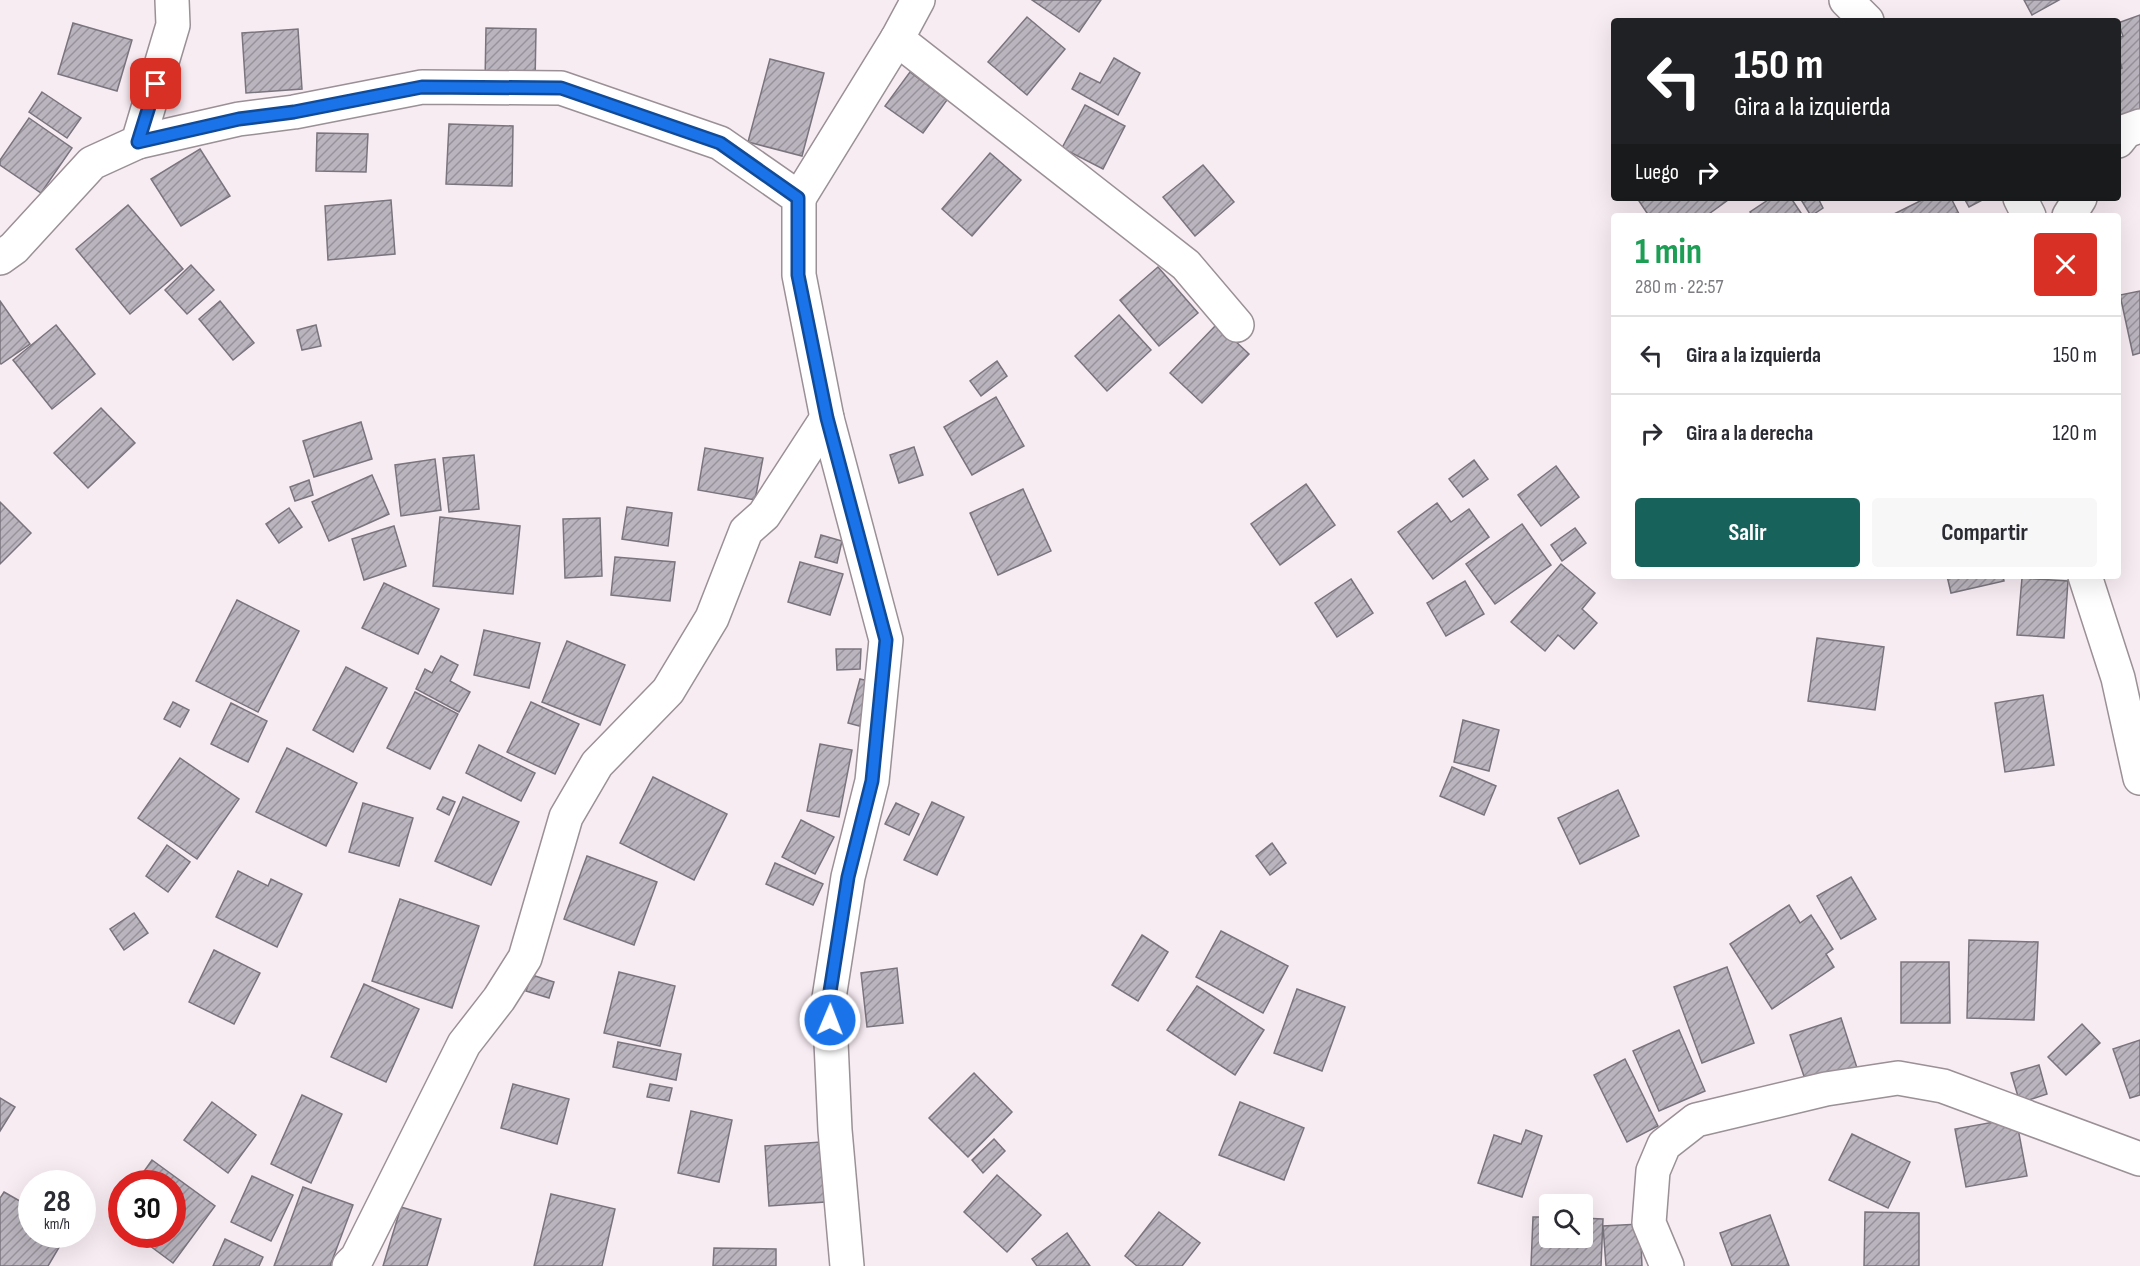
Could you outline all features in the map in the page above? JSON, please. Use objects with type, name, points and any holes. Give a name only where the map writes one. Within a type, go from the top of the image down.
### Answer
[{"type":"street","points":[[138,142],[173,25],[172,0]]},
{"type":"street","points":[[847,1266],[835,1130],[829,998],[848,877],[872,781],[886,640],[827,418],[798,275],[798,198],[897,39],[918,0]]},
{"type":"street","points":[[1846,0],[1864,18]]},
{"type":"street","points":[[897,39],[1186,265],[1237,325]]},
{"type":"street","points":[[0,258],[14,248],[92,163],[138,142],[239,119],[294,112],[422,87],[561,88],[720,143],[798,198]]},
{"type":"street","points":[[2121,137],[2126,131],[2140,126]]},
{"type":"street","points":[[348,1266],[357,1258],[464,1044],[499,999],[525,958],[567,817],[597,764],[668,691],[712,618],[746,531],[765,514],[827,418]]},
{"type":"street","points":[[2086,579],[2118,678],[2140,778]]},
{"type":"street","points":[[1667,1266],[1649,1223],[1653,1172],[1664,1145],[1696,1120],[1826,1089],[1898,1077],[1943,1086],[2140,1159]]},
{"type":"building","points":[[1032,0],[1101,0],[1079,32]]},
{"type":"building","points":[[2024,0],[2059,0],[2032,15]]},
{"type":"building","points":[[2140,15],[2140,113],[2122,119],[2121,37],[2123,36],[2121,22]]},
{"type":"building","points":[[1027,17],[1065,49],[1027,95],[988,62]]},
{"type":"building","points":[[73,23],[132,40],[117,91],[58,74]]},
{"type":"building","points":[[486,28],[536,29],[535,84],[485,82]]},
{"type":"building","points":[[298,29],[302,89],[246,93],[242,33]]},
{"type":"building","points":[[1114,58],[1140,73],[1118,115],[1072,89],[1080,73],[1100,83]]},
{"type":"building","points":[[770,59],[824,73],[802,156],[748,142]]},
{"type":"building","points":[[910,72],[947,100],[923,133],[885,106]]},
{"type":"building","points":[[42,92],[81,118],[67,138],[29,112]]},
{"type":"building","points":[[1085,105],[1125,126],[1103,169],[1062,148]]},
{"type":"building","points":[[29,118],[72,148],[41,193],[0,165],[0,160]]},
{"type":"building","points":[[449,124],[513,126],[512,186],[446,184]]},
{"type":"building","points":[[317,133],[368,134],[366,172],[316,171]]},
{"type":"building","points":[[200,149],[230,196],[181,226],[151,179]]},
{"type":"building","points":[[990,153],[1021,180],[972,236],[942,209]]},
{"type":"building","points":[[1203,165],[1234,202],[1195,236],[1163,197]]},
{"type":"building","points":[[391,200],[395,254],[328,260],[325,206]]},
{"type":"building","points":[[1639,201],[1727,201],[1710,213],[1647,213]]},
{"type":"building","points":[[1766,201],[1793,201],[1801,213],[1751,213]]},
{"type":"building","points":[[1802,201],[1820,201],[1823,208],[1816,213],[1809,213]]},
{"type":"building","points":[[1920,201],[1952,201],[1958,213],[1896,213]]},
{"type":"building","points":[[1966,201],[1980,201],[1969,207]]},
{"type":"building","points":[[128,205],[183,269],[130,314],[76,249]]},
{"type":"building","points":[[191,265],[214,290],[187,314],[165,290]]},
{"type":"building","points":[[1158,267],[1198,313],[1159,346],[1120,300]]},
{"type":"building","points":[[2140,291],[2140,353],[2133,355],[2121,300],[2121,295]]},
{"type":"building","points":[[0,301],[30,344],[1,364],[0,363]]},
{"type":"building","points":[[220,301],[254,343],[233,360],[199,319]]},
{"type":"building","points":[[1119,315],[1151,350],[1107,391],[1075,356]]},
{"type":"building","points":[[1217,324],[1249,354],[1202,403],[1170,373]]},
{"type":"building","points":[[56,325],[95,374],[52,409],[13,360]]},
{"type":"building","points":[[316,325],[321,346],[302,350],[297,330]]},
{"type":"building","points":[[997,361],[1007,376],[981,396],[970,381]]},
{"type":"building","points":[[996,397],[1024,446],[972,475],[944,427]]},
{"type":"building","points":[[101,408],[135,443],[88,488],[54,453]]},
{"type":"building","points":[[361,422],[372,459],[314,477],[303,441]]},
{"type":"building","points":[[914,447],[923,475],[899,483],[890,455]]},
{"type":"building","points":[[705,448],[763,458],[755,500],[698,490]]},
{"type":"building","points":[[474,455],[479,509],[449,512],[443,458]]},
{"type":"building","points":[[435,459],[441,510],[401,516],[395,465]]},
{"type":"building","points":[[1474,460],[1488,479],[1463,497],[1449,479]]},
{"type":"building","points":[[1556,466],[1579,497],[1541,526],[1518,495]]},
{"type":"building","points":[[372,475],[389,514],[329,541],[312,502]]},
{"type":"building","points":[[309,480],[313,495],[295,501],[290,487]]},
{"type":"building","points":[[1306,484],[1335,525],[1280,565],[1251,524]]},
{"type":"building","points":[[1023,489],[1051,551],[998,575],[970,513]]},
{"type":"building","points":[[0,502],[31,533],[0,564]]},
{"type":"building","points":[[1437,503],[1451,522],[1469,509],[1489,537],[1433,579],[1398,532]]},
{"type":"building","points":[[627,507],[672,513],[668,546],[622,539]]},
{"type":"building","points":[[289,508],[302,527],[279,543],[266,524]]},
{"type":"building","points":[[440,517],[520,526],[513,594],[433,586]]},
{"type":"building","points":[[600,518],[602,576],[565,578],[563,519]]},
{"type":"building","points":[[1522,524],[1551,565],[1495,604],[1466,564]]},
{"type":"building","points":[[394,526],[406,566],[364,580],[352,539]]},
{"type":"building","points":[[1575,528],[1586,543],[1562,561],[1551,545]]},
{"type":"building","points":[[821,535],[842,541],[837,563],[815,557]]},
{"type":"building","points":[[615,557],[675,562],[670,601],[611,595]]},
{"type":"building","points":[[800,562],[843,574],[830,615],[788,602]]},
{"type":"building","points":[[1561,564],[1595,593],[1582,609],[1597,623],[1574,649],[1558,635],[1545,651],[1511,622]]},
{"type":"building","points":[[1351,579],[1373,613],[1337,637],[1315,603]]},
{"type":"building","points":[[1948,579],[2004,579],[2004,581],[1951,593]]},
{"type":"building","points":[[2022,579],[2068,581],[2064,638],[2017,635]]},
{"type":"building","points":[[1465,581],[1484,614],[1446,636],[1427,603]]},
{"type":"building","points":[[384,583],[439,609],[418,654],[362,628]]},
{"type":"building","points":[[237,600],[299,631],[258,712],[196,681]]},
{"type":"building","points":[[484,630],[540,643],[529,688],[474,675]]},
{"type":"building","points":[[1817,638],[1884,647],[1875,710],[1808,701]]},
{"type":"building","points":[[567,641],[625,665],[600,725],[542,702]]},
{"type":"building","points":[[836,649],[861,649],[860,669],[837,670]]},
{"type":"building","points":[[441,656],[458,665],[450,681],[470,692],[459,712],[416,689],[425,669],[432,673]]},
{"type":"building","points":[[346,667],[387,688],[353,752],[313,730]]},
{"type":"building","points":[[860,679],[878,683],[867,728],[848,723]]},
{"type":"building","points":[[415,692],[458,714],[430,769],[387,748]]},
{"type":"building","points":[[2043,695],[2054,765],[2005,772],[1995,703]]},
{"type":"building","points":[[173,702],[189,710],[180,727],[164,719]]},
{"type":"building","points":[[531,702],[579,724],[555,774],[507,752]]},
{"type":"building","points":[[231,703],[267,721],[248,762],[211,744]]},
{"type":"building","points":[[1463,720],[1499,730],[1489,771],[1454,762]]},
{"type":"building","points":[[820,744],[852,750],[839,817],[807,811]]},
{"type":"building","points":[[479,745],[535,773],[521,801],[466,773]]},
{"type":"building","points":[[287,748],[357,783],[326,846],[256,812]]},
{"type":"building","points":[[180,758],[239,799],[197,859],[138,818]]},
{"type":"building","points":[[1452,767],[1496,786],[1484,815],[1440,796]]},
{"type":"building","points":[[653,777],[727,814],[694,880],[620,843]]},
{"type":"building","points":[[1618,790],[1639,836],[1580,864],[1558,818]]},
{"type":"building","points":[[443,797],[455,802],[449,815],[437,809]]},
{"type":"building","points":[[463,797],[519,822],[491,885],[435,861]]},
{"type":"building","points":[[932,802],[964,817],[937,875],[904,860]]},
{"type":"building","points":[[363,803],[413,818],[399,866],[349,852]]},
{"type":"building","points":[[896,803],[919,814],[909,835],[885,824]]},
{"type":"building","points":[[801,820],[834,837],[815,874],[782,857]]},
{"type":"building","points":[[1272,843],[1286,863],[1270,875],[1256,856]]},
{"type":"building","points":[[167,845],[190,862],[168,892],[146,876]]},
{"type":"building","points":[[587,856],[657,882],[634,945],[564,919]]},
{"type":"building","points":[[775,863],[823,884],[813,905],[766,884]]},
{"type":"building","points":[[238,871],[268,886],[271,879],[302,894],[277,947],[216,917]]},
{"type":"building","points":[[1851,877],[1876,919],[1841,939],[1817,896]]},
{"type":"building","points":[[400,899],[479,926],[452,1008],[372,981]]},
{"type":"building","points":[[1789,905],[1800,923],[1811,915],[1833,949],[1826,954],[1834,967],[1772,1009],[1730,944]]},
{"type":"building","points":[[134,913],[148,933],[124,950],[110,929]]},
{"type":"building","points":[[1221,931],[1288,966],[1263,1013],[1196,977]]},
{"type":"building","points":[[1142,935],[1168,952],[1138,1001],[1112,985]]},
{"type":"building","points":[[1969,940],[2038,942],[2034,1020],[1967,1018]]},
{"type":"building","points":[[214,950],[260,973],[234,1024],[189,1002]]},
{"type":"building","points":[[1901,962],[1949,962],[1950,1023],[1901,1023]]},
{"type":"building","points":[[1727,967],[1754,1043],[1702,1063],[1674,987]]},
{"type":"building","points":[[897,968],[903,1023],[867,1027],[861,973]]},
{"type":"building","points":[[619,972],[675,986],[660,1046],[604,1033]]},
{"type":"building","points":[[532,975],[554,982],[549,998],[526,991]]},
{"type":"building","points":[[364,984],[419,1009],[386,1082],[331,1057]]},
{"type":"building","points":[[1197,986],[1264,1030],[1235,1075],[1167,1030]]},
{"type":"building","points":[[1297,989],[1345,1007],[1322,1071],[1274,1053]]},
{"type":"building","points":[[1841,1018],[1858,1071],[1808,1088],[1790,1035]]},
{"type":"building","points":[[2082,1024],[2100,1043],[2066,1075],[2048,1057]]},
{"type":"building","points":[[1679,1030],[1705,1091],[1659,1111],[1633,1051]]},
{"type":"building","points":[[2140,1040],[2140,1095],[2130,1098],[2113,1049]]},
{"type":"building","points":[[618,1042],[681,1054],[676,1080],[613,1067]]},
{"type":"building","points":[[1625,1059],[1658,1126],[1627,1142],[1594,1075]]},
{"type":"building","points":[[2039,1065],[2047,1094],[2020,1103],[2011,1073]]},
{"type":"building","points":[[974,1073],[1012,1112],[968,1157],[929,1118]]},
{"type":"building","points":[[513,1084],[569,1099],[557,1144],[501,1128]]},
{"type":"building","points":[[650,1084],[672,1088],[669,1101],[647,1097]]},
{"type":"building","points":[[302,1095],[342,1114],[311,1183],[271,1164]]},
{"type":"building","points":[[0,1098],[15,1107],[0,1131]]},
{"type":"building","points":[[212,1102],[256,1135],[228,1173],[184,1140]]},
{"type":"building","points":[[1240,1102],[1304,1128],[1284,1180],[1219,1155]]},
{"type":"building","points":[[691,1111],[732,1120],[719,1182],[678,1173]]},
{"type":"building","points":[[2016,1118],[2027,1176],[1966,1187],[1955,1129]]},
{"type":"building","points":[[1526,1130],[1542,1136],[1522,1197],[1478,1183],[1494,1135],[1521,1144]]},
{"type":"building","points":[[1852,1134],[1910,1162],[1888,1208],[1829,1180]]},
{"type":"building","points":[[994,1139],[1005,1151],[983,1173],[972,1160]]},
{"type":"building","points":[[821,1142],[825,1202],[769,1206],[765,1146]]},
{"type":"building","points":[[152,1160],[166,1170],[145,1170]]},
{"type":"building","points":[[997,1175],[1041,1215],[1007,1252],[964,1212]]},
{"type":"building","points":[[252,1176],[293,1195],[271,1241],[231,1222]]},
{"type":"building","points":[[186,1185],[215,1206],[186,1245]]},
{"type":"building","points":[[303,1187],[353,1205],[330,1266],[274,1266]]},
{"type":"building","points":[[4,1192],[18,1200],[18,1248],[59,1248],[48,1266],[0,1266],[0,1198]]},
{"type":"building","points":[[551,1194],[615,1209],[602,1266],[534,1266]]},
{"type":"building","points":[[401,1207],[441,1219],[427,1266],[383,1266]]},
{"type":"building","points":[[1159,1212],[1200,1243],[1182,1266],[1137,1266],[1125,1256]]},
{"type":"building","points":[[1865,1212],[1919,1213],[1919,1266],[1864,1266]]},
{"type":"building","points":[[1770,1215],[1789,1266],[1732,1266],[1720,1233]]},
{"type":"building","points":[[1533,1217],[1539,1217],[1539,1248],[1593,1248],[1593,1219],[1603,1219],[1601,1266],[1531,1266]]},
{"type":"building","points":[[1640,1224],[1642,1266],[1606,1266],[1603,1226]]},
{"type":"building","points":[[1067,1233],[1090,1266],[1037,1266],[1032,1259]]},
{"type":"building","points":[[225,1239],[263,1257],[259,1266],[213,1266]]},
{"type":"building","points":[[153,1248],[184,1248],[173,1263]]},
{"type":"building","points":[[714,1248],[776,1249],[776,1266],[713,1266]]},
{"type":"route","points":[[156,84],[138,142],[239,119],[294,112],[422,87],[561,88],[720,143],[798,198],[798,275],[827,418],[886,640],[872,781],[848,877],[829,998],[830,1020]]}]
